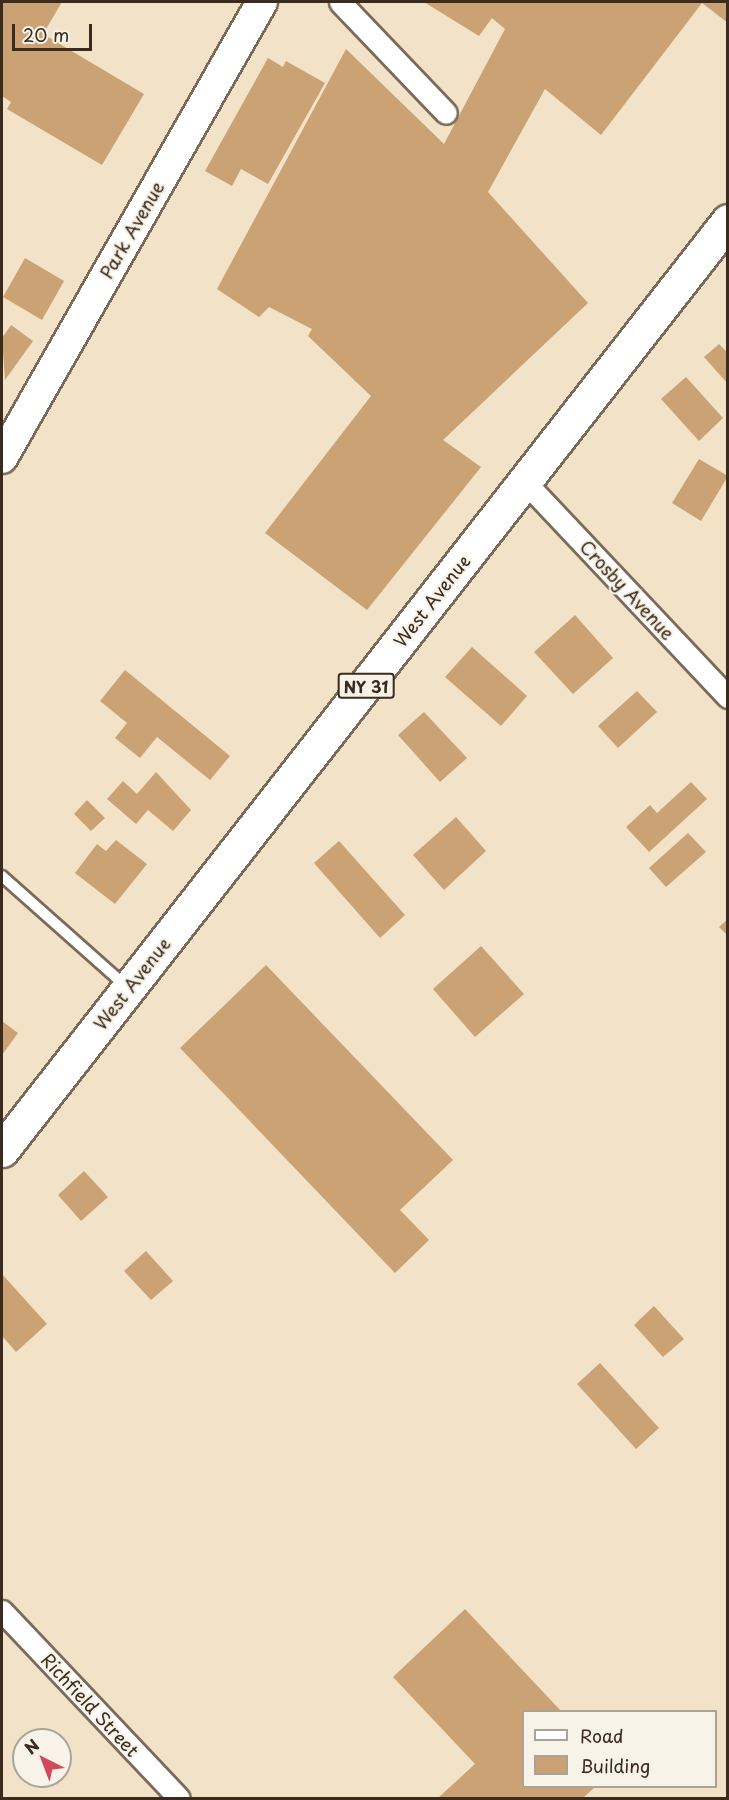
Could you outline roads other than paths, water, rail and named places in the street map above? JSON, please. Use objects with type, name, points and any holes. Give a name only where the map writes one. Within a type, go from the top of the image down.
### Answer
[{"type":"highway","name":"West Avenue","points":[[2,1150],[526,483],[642,325],[728,221]]},
{"type":"main road","name":"Park Avenue","points":[[2,458],[262,2]]},
{"type":"street","points":[[340,2],[446,113]]},
{"type":"street","name":"Crosby Avenue","points":[[526,483],[728,697]]},
{"type":"street","name":"Richfield Street","points":[[2,1611],[178,1798]]},
{"type":"lane","points":[[2,876],[129,988]]}]
